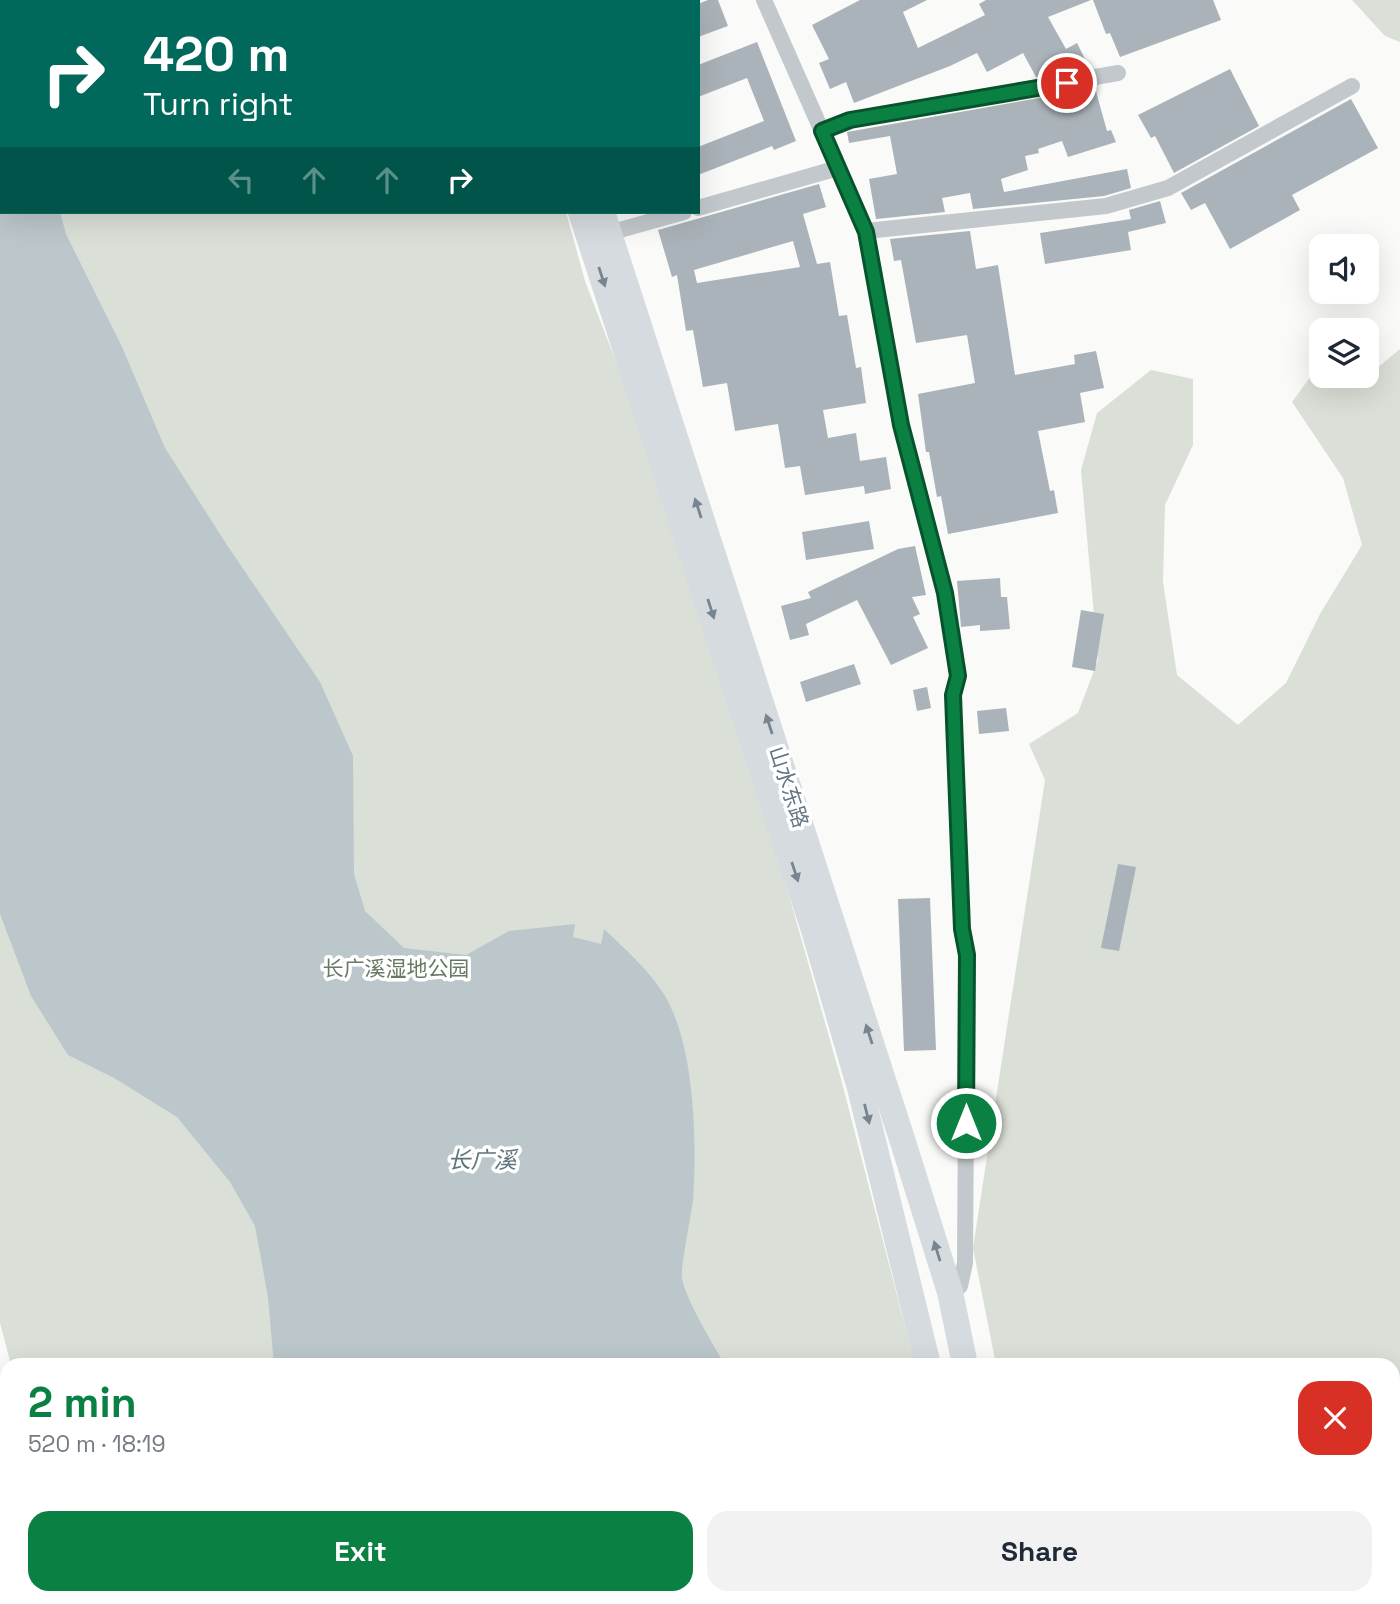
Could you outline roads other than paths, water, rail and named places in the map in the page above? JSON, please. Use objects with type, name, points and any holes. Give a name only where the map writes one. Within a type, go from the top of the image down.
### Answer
[{"type":"highway","name":"山水东路","points":[[582,214],[823,928],[950,1292],[964,1358]]},
{"type":"highway","name":"山水东路","points":[[606,222],[823,928],[926,1358]]},
{"type":"street","points":[[764,0],[866,232],[901,425],[945,593],[958,676],[953,695],[962,929],[967,955],[965,1263],[960,1286],[950,1292]]},
{"type":"street","points":[[822,131],[850,120],[1118,73]]},
{"type":"street","points":[[866,232],[1106,206],[1168,188],[1352,86]]},
{"type":"street","points":[[700,207],[838,168]]},
{"type":"street","points":[[606,222],[668,214]]},
{"type":"water","name":"长广溪","points":[[0,214],[61,214],[66,234],[122,347],[165,448],[320,682],[353,756],[354,874],[365,911],[404,948],[466,955],[509,931],[575,924],[573,937],[601,944],[604,929],[644,969],[665,996],[683,1041],[694,1123],[693,1200],[682,1279],[695,1311],[721,1358],[273,1358],[268,1297],[255,1226],[230,1182],[177,1117],[114,1078],[68,1055],[31,996],[0,914]]},
{"type":"park label","name":"长广溪湿地公园","points":[[396,968]]}]
